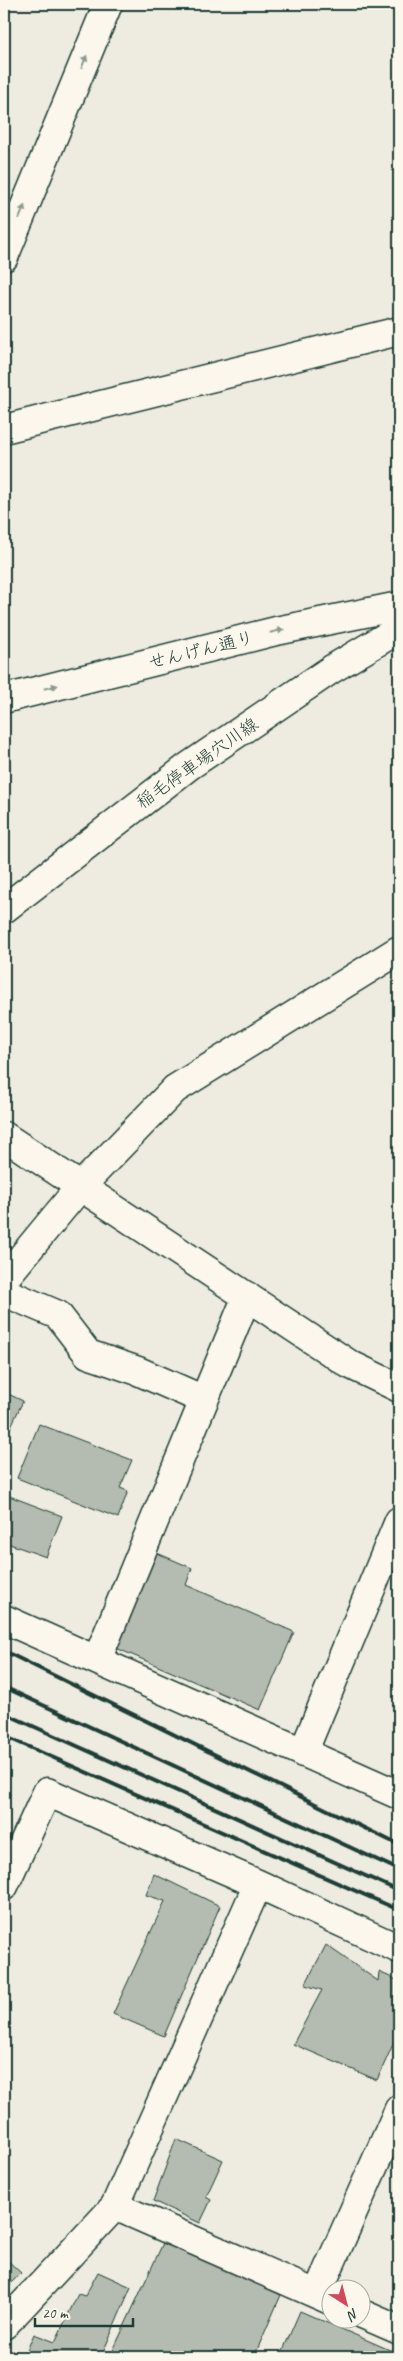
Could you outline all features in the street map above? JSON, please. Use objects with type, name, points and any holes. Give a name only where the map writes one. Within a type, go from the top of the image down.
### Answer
[{"type":"street","points":[[4,257],[108,4]]},
{"type":"street","points":[[4,429],[399,331]]},
{"type":"street","name":"せんげん通り","points":[[4,699],[276,631],[399,606]]},
{"type":"street","name":"稲毛停車場穴川線","points":[[4,909],[189,766],[332,669],[399,628]]},
{"type":"street","points":[[4,1279],[80,1187],[175,1089],[399,950]]},
{"type":"street","points":[[4,1136],[348,1364],[399,1388]]},
{"type":"street","points":[[4,1292],[58,1315],[88,1354],[138,1371],[204,1400]]},
{"type":"street","points":[[96,1660],[247,1296]]},
{"type":"street","points":[[303,1753],[399,1521]]},
{"type":"street","points":[[4,1619],[399,1795]]},
{"type":"street","points":[[4,1886],[47,1792],[258,1884],[399,1949]]},
{"type":"street","points":[[4,2325],[115,2206],[258,1884]]},
{"type":"street","points":[[333,2278],[392,2149],[399,2109]]},
{"type":"street","points":[[115,2206],[320,2295]]},
{"type":"street","points":[[370,2317],[399,2330]]},
{"type":"building","points":[[4,1392],[23,1401],[4,1441]]},
{"type":"building","points":[[39,1424],[132,1460],[120,1488],[128,1491],[118,1518],[17,1478]]},
{"type":"building","points":[[4,1494],[62,1516],[46,1557],[4,1542]]},
{"type":"building","points":[[157,1553],[192,1568],[186,1585],[294,1632],[260,1710],[116,1648]]},
{"type":"building","points":[[154,1874],[220,1906],[164,2036],[113,2014],[165,1901],[146,1895]]},
{"type":"building","points":[[326,1945],[378,1981],[379,1972],[399,1981],[399,2031],[377,2080],[293,2044],[322,1990],[305,1985]]},
{"type":"building","points":[[176,2139],[223,2160],[206,2197],[211,2200],[200,2223],[153,2201]]},
{"type":"building","points":[[164,2241],[281,2295],[254,2357],[110,2357]]},
{"type":"building","points":[[4,2257],[21,2273],[4,2290]]},
{"type":"building","points":[[98,2272],[131,2287],[101,2357],[24,2357],[34,2334],[55,2342],[78,2294],[85,2296]]},
{"type":"building","points":[[300,2311],[320,2320],[320,2328],[339,2328],[399,2354],[399,2357],[280,2357]]},
{"type":"railway","points":[[4,1651],[399,1845]]},
{"type":"railway","points":[[4,1687],[399,1870]]},
{"type":"railway","points":[[4,1713],[399,1891]]},
{"type":"railway","points":[[4,1736],[399,1910]]}]
